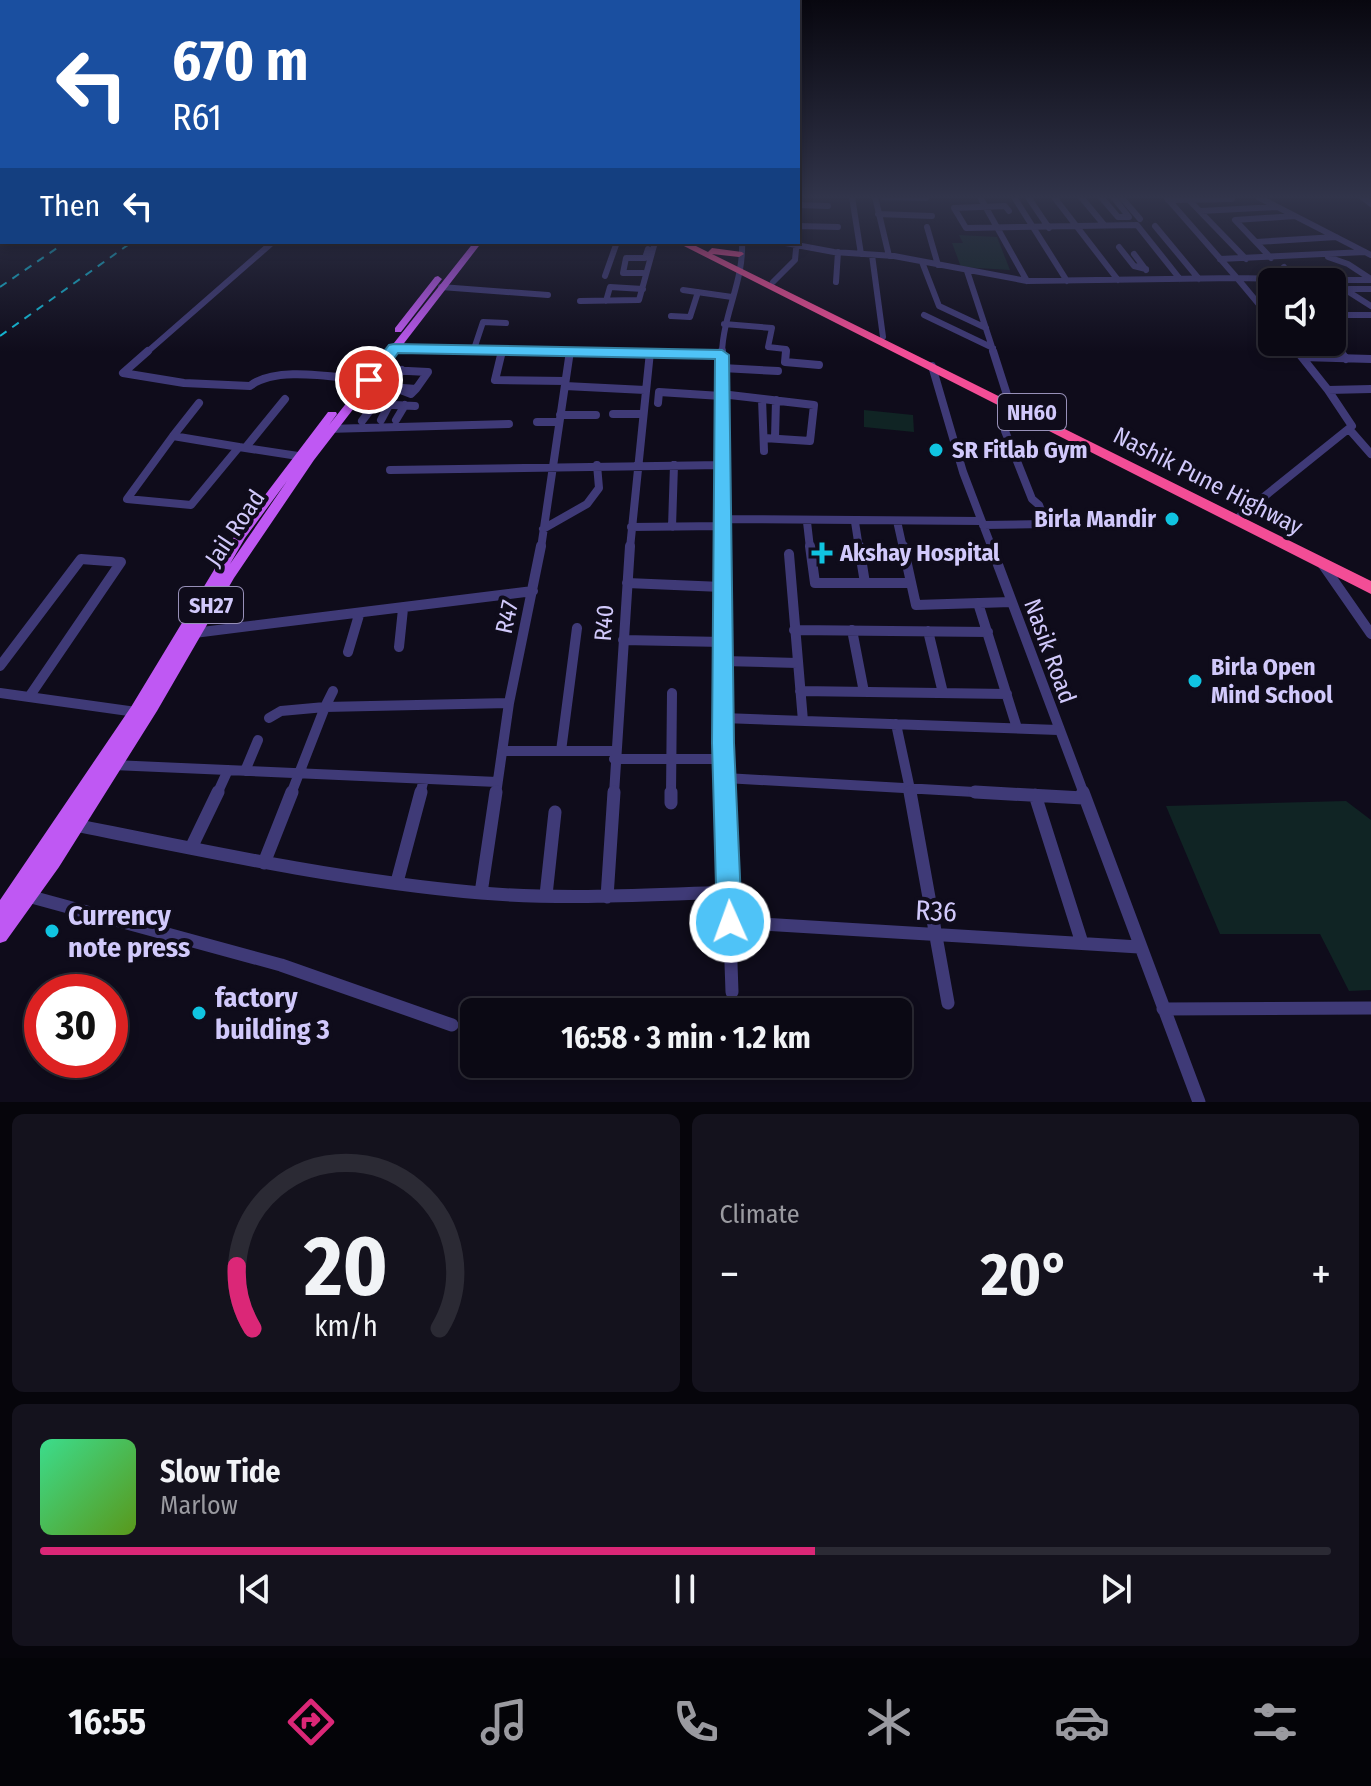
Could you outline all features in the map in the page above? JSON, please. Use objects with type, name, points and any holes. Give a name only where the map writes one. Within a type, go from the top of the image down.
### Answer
[{"type":"highway","name":"Nashik Pune Highway","points":[[697,248],[716,256]]},
{"type":"highway","name":"Nashik Pune Highway","points":[[704,248],[738,273],[766,280],[1323,561],[1371,581]]},
{"type":"highway","name":"Nashik Pune Highway","points":[[766,280],[932,366],[1240,516],[1371,588]]},
{"type":"main road","points":[[0,914],[107,764],[136,712],[298,456],[366,383],[418,302],[464,248]]},
{"type":"main road","name":"Jail Road","points":[[0,935],[75,825],[107,764],[152,706],[224,573],[325,429],[352,403],[473,248]]},
{"type":"street","points":[[266,248],[123,373],[184,383],[250,386],[260,378],[276,374],[416,389],[428,372],[388,370],[366,383]]},
{"type":"street","points":[[615,248],[606,274],[643,273]]},
{"type":"street","points":[[580,301],[638,301],[650,248]]},
{"type":"street","points":[[732,992],[723,718],[721,395],[724,324],[738,273],[740,248]]},
{"type":"street","points":[[766,280],[791,270],[799,257],[799,248]]},
{"type":"street","points":[[815,248],[889,256],[1027,281],[1258,278]]},
{"type":"street","points":[[860,248],[861,254]]},
{"type":"street","points":[[887,248],[889,256]]},
{"type":"street","points":[[933,248],[938,265]]},
{"type":"street","points":[[1009,248],[1027,281]]},
{"type":"street","points":[[1046,248],[1067,281]]},
{"type":"street","points":[[1093,248],[1118,280]]},
{"type":"street","points":[[1120,248],[1134,266],[1146,269]]},
{"type":"street","points":[[1156,248],[1180,279]]},
{"type":"street","points":[[1174,248],[1199,279]]},
{"type":"street","points":[[1211,248],[1258,303]]},
{"type":"street","points":[[1236,248],[1246,259]]},
{"type":"street","points":[[1262,248],[1271,258]]},
{"type":"street","points":[[836,282],[838,252]]},
{"type":"street","points":[[1134,254],[1153,279]]},
{"type":"street","points":[[1342,254],[1348,264]]},
{"type":"street","points":[[1220,259],[1368,254]]},
{"type":"street","points":[[872,255],[883,337]]},
{"type":"street","points":[[1322,255],[1348,264],[1371,280]]},
{"type":"street","points":[[623,273],[626,258],[648,258]]},
{"type":"street","points":[[922,262],[939,306],[986,328]]},
{"type":"street","points":[[967,271],[993,348],[1006,401],[1005,431],[1032,499],[1041,507],[1045,525]]},
{"type":"street","points":[[683,290],[698,292],[738,273]]},
{"type":"street","points":[[1346,280],[1371,280]]},
{"type":"street","points":[[441,287],[548,295]]},
{"type":"street","points":[[606,301],[610,287],[643,289]]},
{"type":"street","points":[[1346,289],[1371,289]]},
{"type":"street","points":[[1346,290],[1371,305]]},
{"type":"street","points":[[671,316],[690,317],[698,292]]},
{"type":"street","points":[[924,315],[993,348]]},
{"type":"street","points":[[1346,315],[1371,315]]},
{"type":"street","points":[[474,349],[483,322],[506,323]]},
{"type":"street","points":[[724,324],[772,328],[768,347],[786,349],[785,362],[819,365]]},
{"type":"street","points":[[394,348],[722,355]]},
{"type":"street","points":[[503,349],[495,380],[645,390]]},
{"type":"street","name":"R47","points":[[481,893],[509,703],[533,591],[570,350]]},
{"type":"street","name":"R40","points":[[607,897],[631,527],[650,352]]},
{"type":"street","points":[[1302,357],[1371,359]]},
{"type":"street","points":[[1240,516],[1352,426],[1302,357]]},
{"type":"street","name":"Nasik Road","points":[[932,366],[982,523],[1199,1102]]},
{"type":"street","points":[[722,368],[778,371]]},
{"type":"street","points":[[396,420],[402,404],[399,389],[402,370]]},
{"type":"street","points":[[362,421],[375,405],[399,389],[415,371]]},
{"type":"street","points":[[1328,390],[1371,389]]},
{"type":"street","points":[[658,403],[659,392],[814,405],[810,441],[764,438]]},
{"type":"street","points":[[199,403],[127,499],[191,505],[285,399]]},
{"type":"street","points":[[762,399],[764,451]]},
{"type":"street","points":[[775,438],[776,400]]},
{"type":"street","points":[[352,403],[388,407]]},
{"type":"street","points":[[381,420],[391,403],[415,406]]},
{"type":"street","points":[[613,414],[642,414]]},
{"type":"street","points":[[537,422],[596,415]]},
{"type":"street","points":[[325,429],[509,424]]},
{"type":"street","points":[[1349,429],[1371,454]]},
{"type":"street","points":[[173,436],[298,456]]},
{"type":"street","points":[[390,470],[553,465],[722,465]]},
{"type":"street","points":[[543,529],[587,504],[599,488],[597,465]]},
{"type":"street","points":[[672,527],[674,465]]},
{"type":"street","points":[[897,521],[916,605],[1011,602]]},
{"type":"street","points":[[631,527],[897,521],[1093,525]]},
{"type":"street","points":[[807,522],[815,583],[911,583]]},
{"type":"street","points":[[855,522],[865,583]]},
{"type":"street","points":[[789,554],[803,721]]},
{"type":"street","points":[[0,666],[81,559],[121,562],[29,697]]},
{"type":"street","points":[[1323,561],[1371,634]]},
{"type":"street","points":[[627,583],[722,587]]},
{"type":"street","points":[[194,633],[359,615],[533,591]]},
{"type":"street","points":[[978,603],[1017,728]]},
{"type":"street","points":[[399,647],[403,609]]},
{"type":"street","points":[[348,652],[359,615]]},
{"type":"street","points":[[561,751],[577,628]]},
{"type":"street","points":[[794,630],[988,632]]},
{"type":"street","points":[[852,630],[864,692]]},
{"type":"street","points":[[928,631],[943,693]]},
{"type":"street","points":[[623,640],[723,642]]},
{"type":"street","points":[[723,661],[797,663]]},
{"type":"street","points":[[264,863],[333,691]]},
{"type":"street","points":[[800,691],[1007,694]]},
{"type":"street","points":[[0,693],[136,712]]},
{"type":"street","points":[[671,803],[672,693]]},
{"type":"street","points":[[269,718],[281,711],[325,707],[509,703]]},
{"type":"street","points":[[723,718],[1058,730]]},
{"type":"street","points":[[896,724],[939,935],[948,1003]]},
{"type":"street","points":[[245,771],[258,740]]},
{"type":"street","points":[[502,751],[724,759]]},
{"type":"street","points":[[107,764],[497,782]]},
{"type":"street","points":[[191,848],[228,770]]},
{"type":"street","points":[[725,778],[1083,798]]},
{"type":"street","points":[[397,882],[424,779]]},
{"type":"street","points":[[1035,795],[1082,943]]},
{"type":"street","points":[[546,895],[555,812]]},
{"type":"street","points":[[75,825],[264,863],[481,893],[607,897],[729,892]]},
{"type":"street","points":[[28,896],[281,965],[452,1025]]},
{"type":"street","name":"R36","points":[[730,922],[1139,947]]},
{"type":"street","points":[[1163,1009],[1371,1008]]},
{"type":"green space","points":[[954,248],[1002,248],[1010,270],[961,267]]},
{"type":"green space","points":[[864,410],[913,415],[914,432],[864,427]]},
{"type":"green space","points":[[1346,801],[1371,820],[1371,990],[1349,991],[1320,934],[1220,934],[1166,806]]},
{"type":"railway","points":[[0,287],[57,248]]},
{"type":"railway","points":[[0,336],[123,248]]},
{"type":"place","name":"SR Fitlab Gym","points":[[936,450]]},
{"type":"place","name":"Birla Mandir","points":[[1172,519]]},
{"type":"place","name":"Akshay Hospital","points":[[822,553]]},
{"type":"place","name":"Birla Open Mind School","points":[[1195,681]]},
{"type":"place","name":"Currency note press","points":[[52,931]]},
{"type":"place","name":"factory building 3","points":[[199,1013]]},
{"type":"route","points":[[369,380],[394,348],[607,350],[722,355],[723,743],[730,922]]}]
